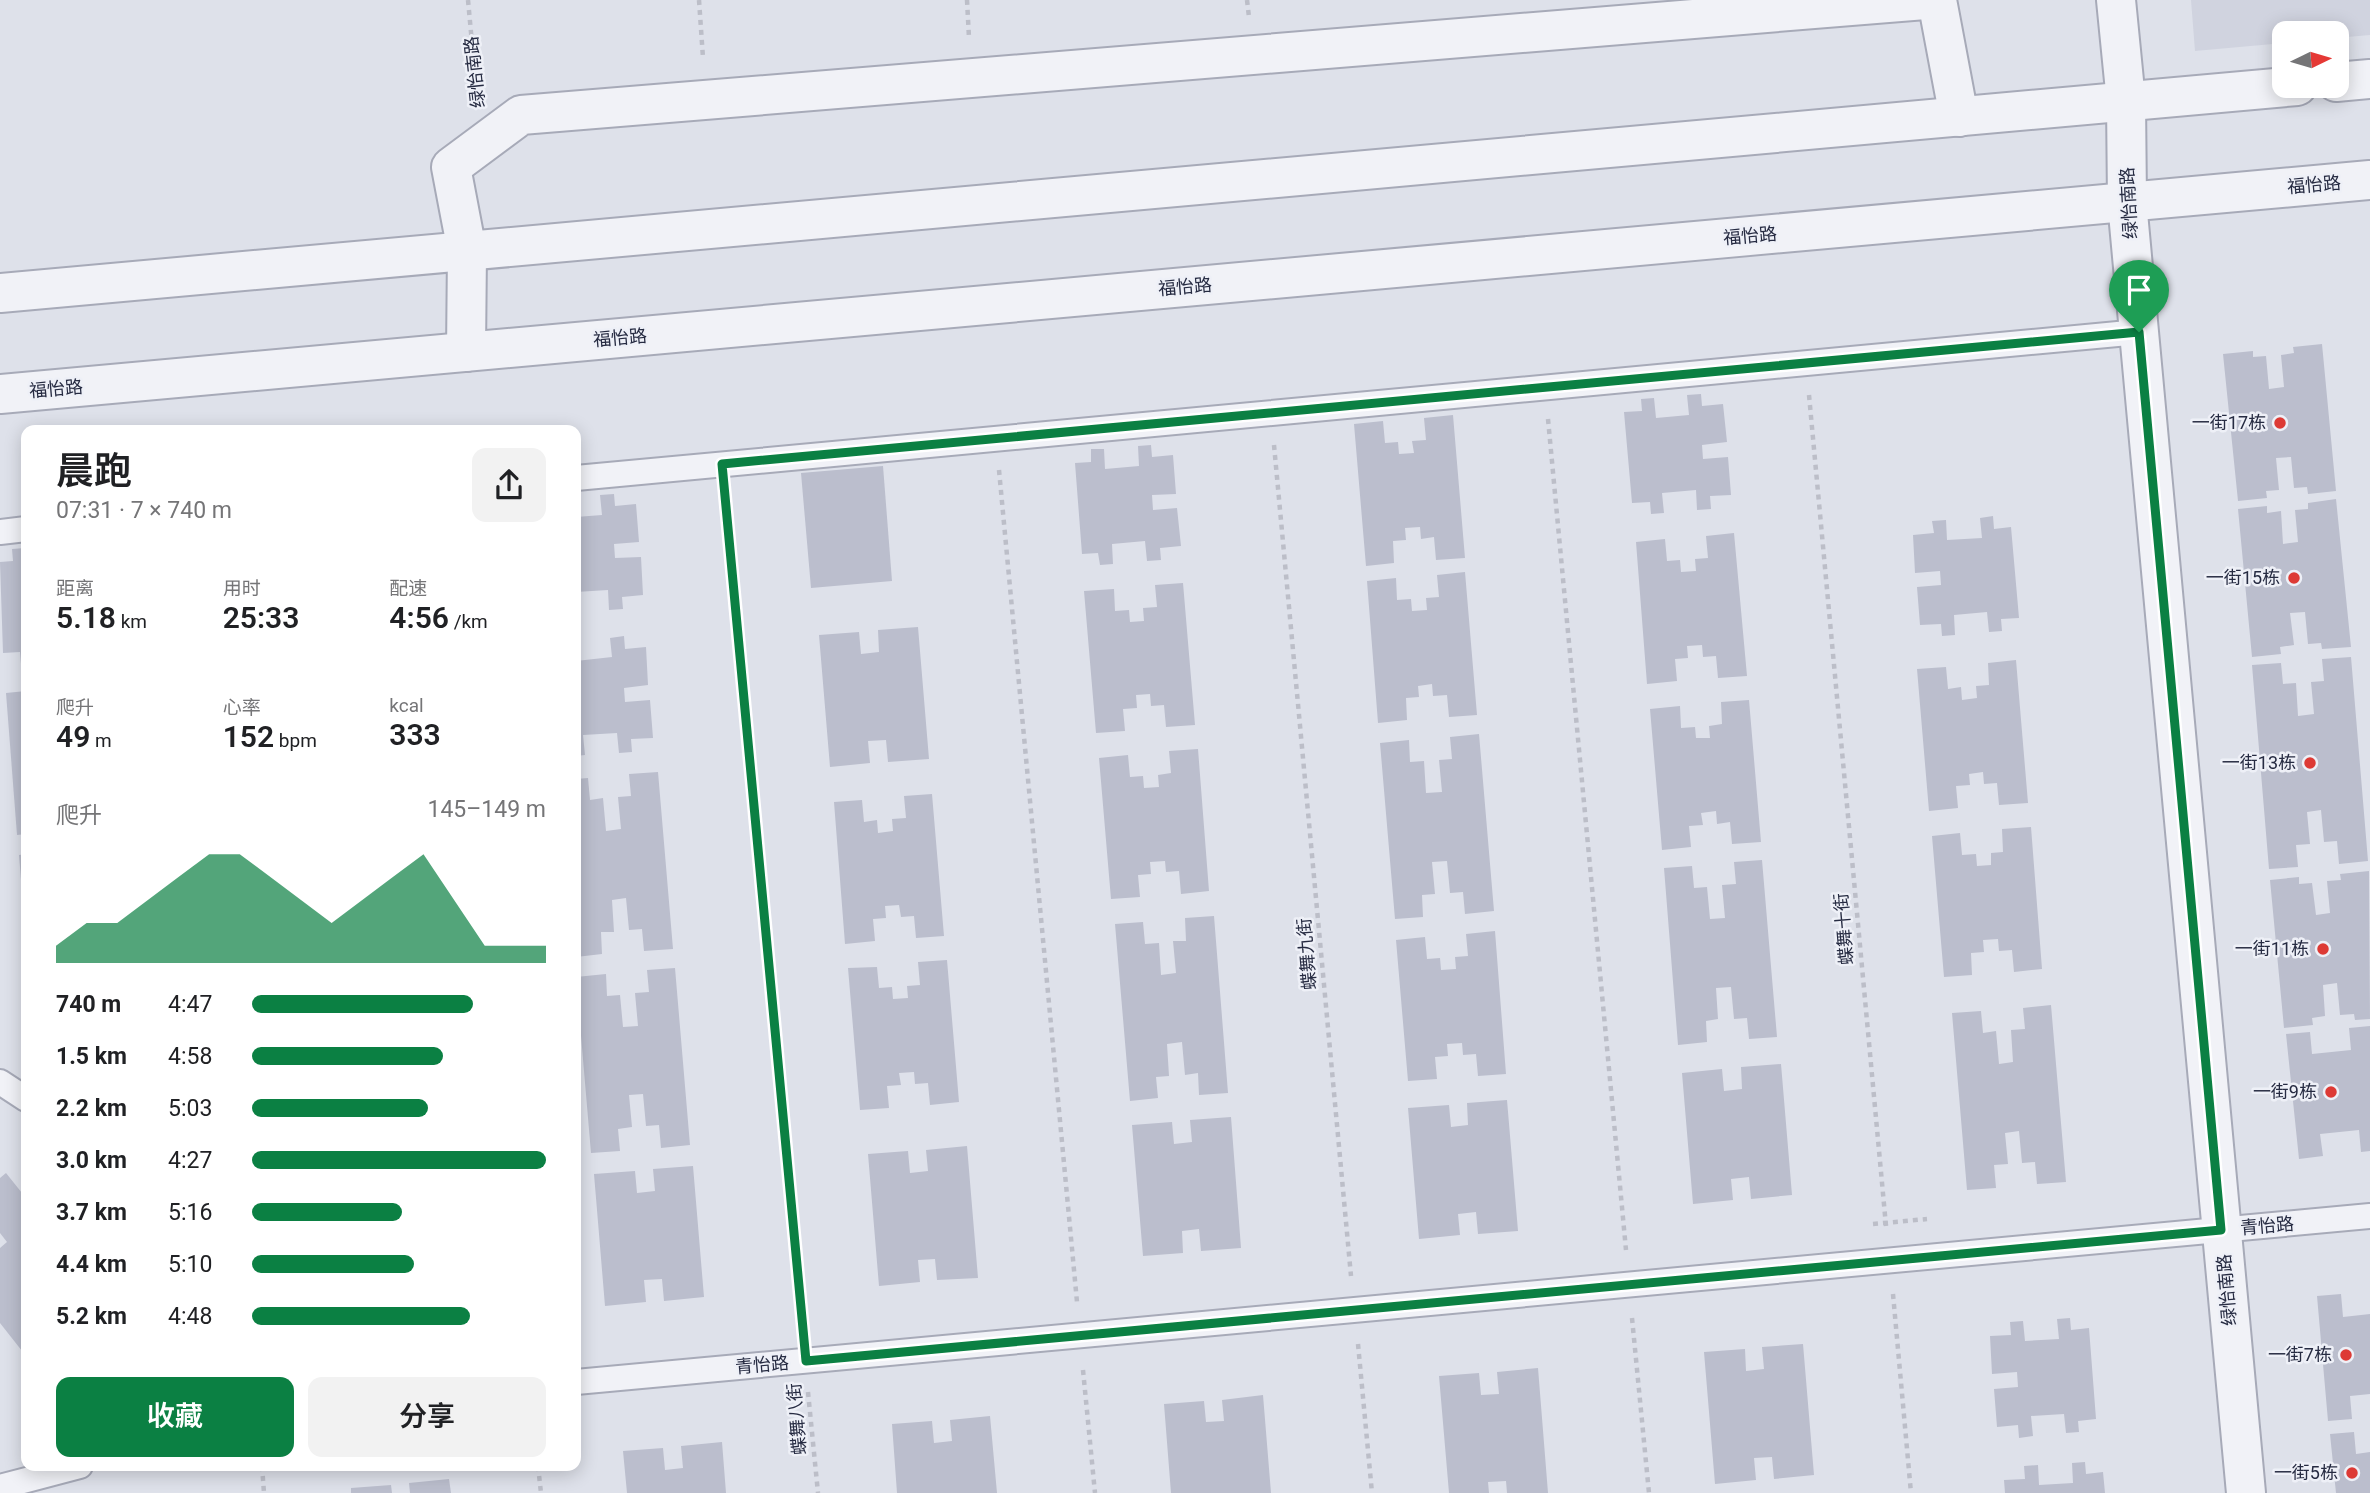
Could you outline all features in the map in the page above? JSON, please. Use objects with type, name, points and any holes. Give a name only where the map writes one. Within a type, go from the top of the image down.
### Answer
[{"type":"street","points":[[466,352],[467,251],[451,167],[521,115],[1925,0]]},
{"type":"street","points":[[1937,0],[1959,117]]},
{"type":"street","name":"绿怡南路","points":[[2116,0],[2126,101],[2127,202],[2245,1493]]},
{"type":"street","points":[[2349,81],[2370,79]]},
{"type":"street","points":[[0,293],[2272,88]]},
{"type":"street","name":"福怡路","points":[[0,394],[2370,180]]},
{"type":"lane","points":[[581,478],[2139,332]]},
{"type":"lane","points":[[0,531],[21,529]]},
{"type":"lane","points":[[0,1082],[21,1096]]},
{"type":"lane","name":"青怡路","points":[[581,1382],[2370,1216]]},
{"type":"lane","points":[[0,1487],[61,1471]]},
{"type":"path","name":"绿怡南路","points":[[468,0],[482,143]]},
{"type":"path","points":[[699,0],[706,100]]},
{"type":"path","name":"蝶舞十街","points":[[1806,363],[1911,1493]]},
{"type":"path","points":[[1545,387],[1649,1493]]},
{"type":"path","name":"蝶舞九街","points":[[1270,413],[1372,1493]]},
{"type":"path","points":[[996,438],[1095,1493]]},
{"type":"path","name":"蝶舞八街","points":[[722,464],[818,1493]]},
{"type":"path","points":[[262,1471],[264,1493]]},
{"type":"path","points":[[539,1471],[541,1493]]},
{"type":"shaded area","points":[[2191,0],[2370,0],[2370,35],[2349,37],[2349,21],[2272,21],[2272,44],[2195,51]]},
{"type":"building","name":"一街17栋","points":[[2322,344],[2336,491],[2308,494],[2307,487],[2294,488],[2291,457],[2276,458],[2279,490],[2266,491],[2267,498],[2238,501],[2223,354],[2253,351],[2253,357],[2266,356],[2269,389],[2284,387],[2281,355],[2294,353],[2293,347]]},
{"type":"building","points":[[1701,394],[1702,406],[1723,404],[1727,442],[1702,445],[1703,459],[1728,457],[1731,495],[1710,496],[1711,509],[1697,510],[1696,490],[1662,493],[1664,513],[1651,514],[1650,502],[1632,503],[1624,412],[1642,411],[1641,399],[1654,398],[1656,418],[1689,415],[1687,395]]},
{"type":"building","points":[[1453,415],[1465,558],[1436,560],[1434,537],[1421,539],[1420,527],[1405,528],[1406,540],[1393,541],[1394,563],[1366,566],[1354,424],[1383,421],[1385,443],[1398,442],[1399,454],[1414,453],[1412,441],[1426,440],[1424,418]]},
{"type":"building","points":[[1151,445],[1152,457],[1173,455],[1176,494],[1152,495],[1153,510],[1177,508],[1181,546],[1160,548],[1161,560],[1147,561],[1145,541],[1112,544],[1113,564],[1100,565],[1098,553],[1082,554],[1075,463],[1091,462],[1091,449],[1104,449],[1105,469],[1139,466],[1138,446]]},
{"type":"building","points":[[883,466],[892,581],[811,588],[801,473]]},
{"type":"building","points":[[614,494],[615,506],[636,504],[639,542],[614,544],[615,558],[641,557],[643,595],[622,597],[623,609],[609,610],[608,590],[581,592],[581,517],[602,515],[600,495]]},
{"type":"building","name":"一街15栋","points":[[2336,499],[2351,647],[2322,649],[2321,643],[2308,644],[2305,612],[2290,613],[2294,645],[2280,647],[2281,654],[2252,657],[2238,509],[2267,506],[2267,513],[2281,511],[2283,544],[2298,542],[2295,510],[2308,509],[2308,503]]},
{"type":"building","points":[[1993,516],[1994,529],[2011,527],[2019,618],[2001,619],[2002,631],[1989,632],[1987,612],[1954,615],[1955,635],[1942,636],[1941,624],[1920,625],[1917,587],[1941,585],[1940,571],[1915,573],[1913,535],[1934,533],[1932,521],[1946,520],[1947,540],[1982,538],[1980,518]]},
{"type":"building","points":[[1734,533],[1747,676],[1718,678],[1716,656],[1703,657],[1702,645],[1687,646],[1688,658],[1675,659],[1677,681],[1647,684],[1636,542],[1665,539],[1667,561],[1680,560],[1681,572],[1696,571],[1695,559],[1708,558],[1706,536]]},
{"type":"building","points":[[21,548],[21,664],[20,652],[3,653],[0,562],[13,561],[12,549]]},
{"type":"building","points":[[1465,572],[1477,715],[1449,717],[1447,695],[1433,696],[1432,684],[1418,686],[1419,697],[1406,698],[1407,720],[1378,723],[1367,581],[1396,578],[1397,600],[1411,599],[1412,611],[1427,610],[1426,598],[1439,597],[1437,575]]},
{"type":"building","points":[[1183,583],[1195,725],[1166,727],[1164,705],[1151,706],[1150,694],[1136,695],[1137,708],[1123,709],[1125,731],[1096,733],[1084,591],[1114,589],[1115,611],[1129,610],[1130,622],[1144,621],[1143,608],[1157,607],[1155,585]]},
{"type":"building","points":[[918,627],[929,759],[888,762],[886,740],[868,741],[870,763],[830,767],[819,635],[859,632],[861,654],[879,652],[878,630]]},
{"type":"building","points":[[624,636],[625,649],[646,647],[648,685],[624,688],[625,702],[650,700],[653,738],[631,739],[632,752],[619,753],[617,733],[583,735],[585,755],[581,755],[581,660],[612,657],[610,638]]},
{"type":"building","name":"一街13栋","points":[[2351,657],[2368,861],[2339,864],[2337,841],[2324,842],[2321,810],[2307,812],[2310,844],[2296,845],[2298,867],[2269,869],[2252,665],[2281,663],[2283,684],[2296,683],[2298,716],[2314,714],[2311,682],[2324,681],[2322,659]]},
{"type":"building","points":[[2016,660],[2028,803],[1999,805],[1997,783],[1984,784],[1983,772],[1969,774],[1970,785],[1956,786],[1958,808],[1929,811],[1917,669],[1946,667],[1948,689],[1961,687],[1962,700],[1977,698],[1976,686],[1989,685],[1988,663]]},
{"type":"building","points":[[21,692],[21,835],[17,835],[6,693]]},
{"type":"building","points":[[1749,700],[1761,842],[1732,844],[1730,822],[1717,824],[1716,811],[1701,813],[1703,825],[1689,826],[1691,847],[1662,850],[1650,709],[1680,706],[1681,728],[1695,727],[1696,738],[1710,738],[1709,726],[1722,724],[1721,702]]},
{"type":"building","points":[[1479,734],[1494,911],[1465,914],[1463,892],[1450,893],[1447,861],[1432,862],[1435,894],[1422,895],[1423,917],[1395,919],[1380,743],[1409,740],[1410,762],[1424,761],[1426,793],[1442,792],[1439,760],[1452,759],[1450,737]]},
{"type":"building","points":[[1198,749],[1209,891],[1181,894],[1179,871],[1166,872],[1165,861],[1150,862],[1151,874],[1138,875],[1140,897],[1111,899],[1099,758],[1128,755],[1130,777],[1143,776],[1144,788],[1159,787],[1158,775],[1171,773],[1169,751]]},
{"type":"building","points":[[658,772],[673,949],[644,951],[642,929],[629,930],[626,898],[612,900],[614,932],[601,932],[602,954],[581,956],[581,779],[588,778],[590,800],[603,798],[606,831],[621,829],[618,797],[631,796],[629,774]]},
{"type":"building","points":[[932,794],[944,936],[916,938],[914,916],[901,917],[899,905],[885,906],[886,918],[873,919],[875,941],[845,944],[834,802],[862,800],[864,822],[877,820],[878,833],[893,831],[892,819],[906,818],[904,796]]},
{"type":"building","points":[[2031,827],[2042,969],[2014,972],[2012,950],[1999,951],[1998,939],[1983,940],[1984,952],[1971,953],[1972,975],[1944,977],[1932,836],[1960,833],[1962,855],[1976,854],[1977,866],[1991,865],[1991,853],[2003,852],[2002,829]]},
{"type":"building","points":[[1762,860],[1777,1037],[1749,1039],[1747,1018],[1734,1019],[1731,987],[1716,988],[1718,1019],[1706,1021],[1707,1042],[1678,1045],[1664,868],[1692,866],[1694,888],[1707,887],[1710,919],[1725,918],[1722,885],[1736,884],[1734,862]]},
{"type":"building","name":"一街11栋","points":[[2369,871],[2370,1019],[2355,1020],[2354,1014],[2340,1015],[2337,983],[2323,985],[2325,1016],[2312,1018],[2313,1025],[2284,1028],[2270,880],[2299,877],[2299,884],[2312,883],[2316,915],[2330,913],[2327,881],[2341,880],[2340,874]]},
{"type":"building","points":[[1214,916],[1228,1093],[1199,1095],[1198,1073],[1185,1075],[1182,1042],[1167,1044],[1169,1076],[1156,1077],[1158,1098],[1130,1101],[1115,924],[1143,922],[1145,944],[1159,943],[1161,975],[1176,973],[1173,941],[1186,941],[1185,918]]},
{"type":"building","points":[[1495,931],[1506,1074],[1478,1076],[1476,1054],[1463,1055],[1462,1043],[1447,1044],[1448,1056],[1435,1057],[1437,1079],[1408,1081],[1396,940],[1425,937],[1427,959],[1440,958],[1441,970],[1456,969],[1455,957],[1468,956],[1466,934]]},
{"type":"building","points":[[947,960],[959,1102],[930,1105],[928,1083],[915,1084],[914,1072],[899,1073],[901,1085],[887,1086],[889,1108],[860,1110],[848,968],[877,967],[879,988],[892,987],[893,999],[908,998],[907,986],[920,985],[918,962]]},
{"type":"building","points":[[675,968],[690,1145],[661,1148],[659,1125],[646,1126],[643,1094],[629,1095],[632,1127],[618,1129],[620,1151],[591,1153],[581,1036],[581,976],[606,974],[607,996],[620,995],[623,1027],[638,1026],[635,993],[649,992],[647,970]]},
{"type":"building","points":[[2051,1005],[2066,1182],[2037,1184],[2035,1162],[2022,1163],[2019,1131],[2005,1133],[2008,1164],[1994,1165],[1996,1188],[1967,1190],[1952,1013],[1981,1011],[1983,1033],[1996,1031],[1999,1064],[2013,1062],[2011,1030],[2025,1029],[2023,1008]]},
{"type":"building","name":"一街9栋","points":[[2370,1026],[2370,1151],[2361,1152],[2359,1130],[2320,1134],[2323,1156],[2299,1159],[2286,1034],[2310,1032],[2312,1054],[2351,1050],[2349,1028]]},
{"type":"building","points":[[1781,1064],[1792,1195],[1751,1199],[1749,1177],[1731,1179],[1733,1200],[1693,1204],[1682,1073],[1722,1069],[1724,1091],[1742,1089],[1741,1067]]},
{"type":"building","points":[[1507,1100],[1518,1231],[1478,1234],[1476,1212],[1458,1214],[1460,1235],[1419,1239],[1408,1108],[1449,1105],[1451,1127],[1468,1125],[1467,1103]]},
{"type":"building","points":[[1231,1117],[1241,1248],[1201,1251],[1199,1229],[1182,1231],[1183,1253],[1143,1256],[1132,1125],[1172,1122],[1174,1144],[1192,1142],[1190,1120]]},
{"type":"building","points":[[967,1146],[978,1278],[937,1280],[935,1259],[918,1260],[920,1282],[879,1286],[868,1154],[908,1151],[910,1173],[928,1171],[926,1150]]},
{"type":"building","points":[[693,1166],[704,1297],[664,1301],[662,1279],[644,1280],[646,1302],[605,1306],[594,1174],[635,1171],[637,1193],[655,1191],[653,1169]]},
{"type":"building","points":[[6,1173],[21,1192],[21,1350],[0,1323],[0,1248],[7,1242],[0,1233],[0,1178]]},
{"type":"building","name":"一街7栋","points":[[2341,1294],[2343,1317],[2370,1314],[2370,1394],[2350,1396],[2352,1419],[2328,1421],[2317,1296]]},
{"type":"building","points":[[2070,1318],[2071,1330],[2089,1328],[2096,1419],[2078,1421],[2079,1432],[2066,1433],[2064,1414],[2031,1416],[2033,1436],[2019,1438],[2018,1425],[1997,1427],[1994,1389],[2018,1387],[2017,1372],[1992,1374],[1990,1336],[2011,1335],[2010,1322],[2023,1321],[2025,1341],[2059,1339],[2057,1319]]},
{"type":"building","points":[[1803,1344],[1814,1475],[1774,1479],[1772,1457],[1754,1458],[1756,1480],[1715,1484],[1704,1352],[1745,1349],[1746,1371],[1764,1369],[1762,1347]]},
{"type":"building","points":[[1538,1368],[1548,1493],[1507,1493],[1506,1481],[1488,1482],[1489,1493],[1449,1493],[1439,1376],[1479,1373],[1481,1395],[1499,1394],[1497,1372]]},
{"type":"building","points":[[1263,1395],[1271,1493],[1171,1493],[1164,1404],[1204,1401],[1206,1422],[1224,1421],[1222,1400]]},
{"type":"building","points":[[990,1416],[997,1493],[897,1493],[892,1424],[932,1421],[934,1443],[952,1441],[950,1420]]},
{"type":"building","name":"一街5栋","points":[[2354,1432],[2356,1454],[2370,1452],[2370,1493],[2336,1493],[2330,1434]]},
{"type":"building","points":[[722,1442],[726,1493],[627,1493],[623,1451],[663,1448],[665,1470],[683,1468],[681,1446]]},
{"type":"building","points":[[2085,1462],[2086,1474],[2103,1472],[2105,1493],[2005,1493],[2004,1480],[2025,1479],[2024,1466],[2038,1465],[2039,1485],[2073,1483],[2072,1463]]},
{"type":"building","points":[[449,1479],[451,1493],[410,1493],[409,1483]]},
{"type":"building","points":[[391,1485],[392,1493],[351,1493],[351,1488]]},
{"type":"place","name":"一街17栋","points":[[2280,423]]},
{"type":"place","name":"一街15栋","points":[[2294,578]]},
{"type":"place","name":"一街13栋","points":[[2310,763]]},
{"type":"place","name":"一街11栋","points":[[2323,949]]},
{"type":"place","name":"一街9栋","points":[[2331,1092]]},
{"type":"place","name":"一街7栋","points":[[2346,1355]]},
{"type":"place","name":"一街5栋","points":[[2352,1473]]},
{"type":"route","points":[[2139,332],[2221,1230],[806,1361],[722,464],[2139,332]]}]
